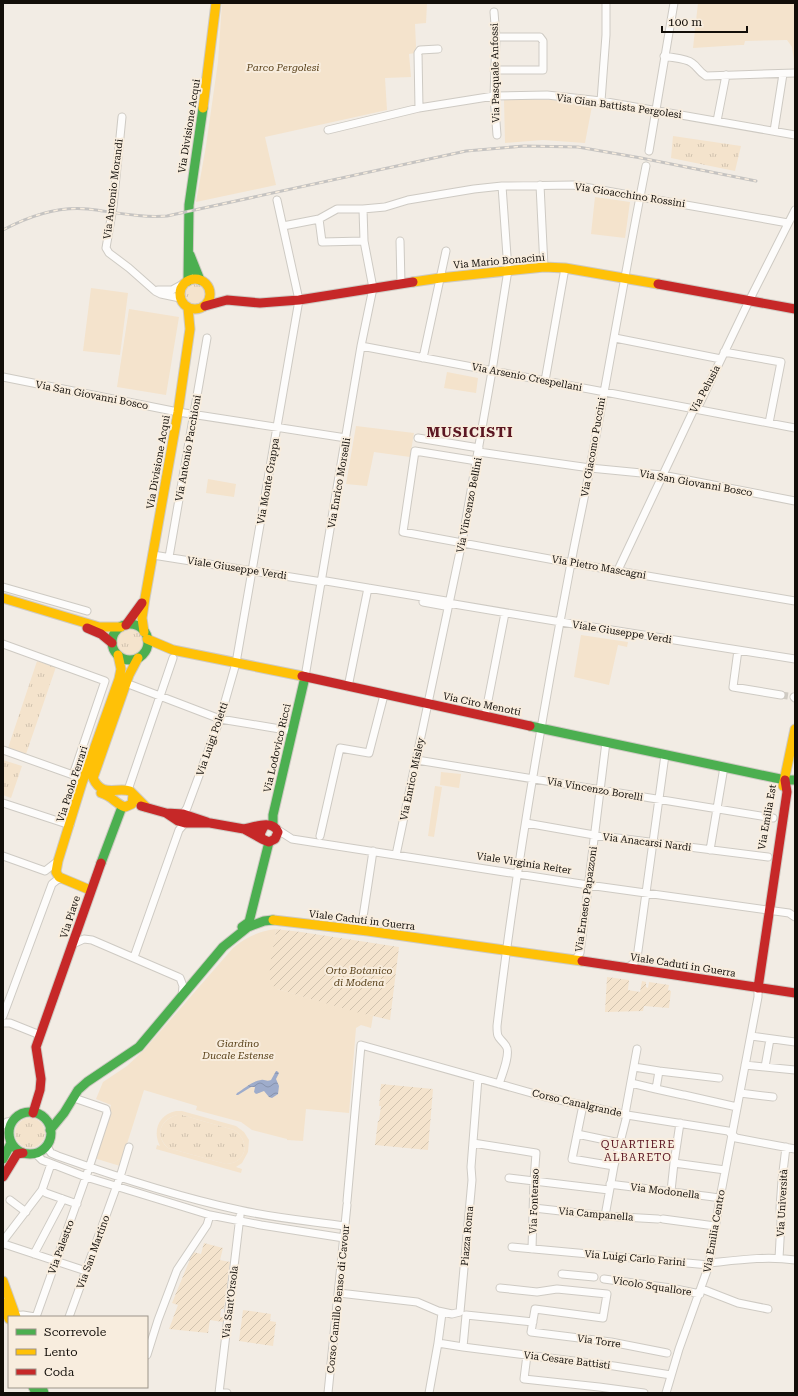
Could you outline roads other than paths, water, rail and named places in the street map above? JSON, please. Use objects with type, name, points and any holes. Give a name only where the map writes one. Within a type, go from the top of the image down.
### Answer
[{"type":"main road","name":"Via Divisione Acqui","points":[[185,282],[189,252],[189,205],[206,89],[216,3]]},
{"type":"main road","name":"Via Divisione Acqui","points":[[189,252],[200,280]]},
{"type":"main road","name":"Via Mario Bonacini","points":[[210,292],[227,300],[260,303],[299,300],[440,278],[544,267],[565,268],[625,278],[795,309]]},
{"type":"main road","points":[[194,279],[200,280],[206,283],[210,292],[210,299],[204,307],[196,310],[188,308],[182,303],[179,293],[185,282],[194,279]]},
{"type":"main road","name":"Via Mario Bonacini","points":[[204,307],[227,300]]},
{"type":"main road","name":"Via Divisione Acqui","points":[[190,329],[204,307]]},
{"type":"main road","name":"Via Divisione Acqui","points":[[146,636],[142,618],[178,412],[190,329],[188,308]]},
{"type":"main road","points":[[3,598],[104,628],[124,626],[134,625],[146,636],[147,646],[141,656],[129,660],[121,658],[115,652],[112,643],[114,634],[124,626]]},
{"type":"main road","name":"Via Divisione Acqui","points":[[124,626],[135,615],[145,598]]},
{"type":"main road","points":[[70,619],[101,634],[112,643]]},
{"type":"main road","name":"Via Ciro Menotti","points":[[146,636],[154,643],[173,654]]},
{"type":"main road","name":"Via Ciro Menotti","points":[[141,656],[155,650],[236,663],[785,780]]},
{"type":"main road","name":"Via Paolo Ferrari","points":[[59,875],[58,861],[82,783],[120,675],[118,655]]},
{"type":"main road","name":"Via Paolo Ferrari","points":[[125,798],[101,788],[97,785],[94,778],[129,675],[141,656]]},
{"type":"main road","name":"Via Lodovico Ricci","points":[[272,827],[273,815],[305,677]]},
{"type":"main road","name":"Via Paolo Ferrari","points":[[111,703],[109,717],[89,781],[90,786],[93,789],[111,796],[125,798]]},
{"type":"main road","name":"Via Emilia Est","points":[[758,992],[767,910],[787,792],[785,780],[795,729]]},
{"type":"main road","points":[[785,780],[795,780]]},
{"type":"main road","points":[[785,780],[795,785]]},
{"type":"main road","points":[[125,798],[146,807],[166,813],[181,822],[210,824],[244,829],[272,827]]},
{"type":"main road","name":"Via Piave","points":[[32,1112],[40,1090],[41,1082],[36,1047],[73,944],[90,890],[125,798]]},
{"type":"main road","points":[[223,947],[236,931],[249,922],[269,841],[278,836],[272,827]]},
{"type":"main road","points":[[269,841],[260,834],[272,827]]},
{"type":"main road","points":[[244,829],[269,841]]},
{"type":"main road","points":[[59,875],[90,890]]},
{"type":"main road","name":"Viale Caduti in Guerra","points":[[50,1130],[74,1098],[78,1090],[87,1082],[140,1047],[223,947],[248,926],[268,920],[364,931],[575,960],[758,992],[795,993]]},
{"type":"main road","points":[[3,1159],[7,1132],[23,1113],[32,1112],[39,1114],[45,1119],[50,1130],[49,1139],[46,1145],[42,1150],[35,1153],[17,1154],[3,1177]]},
{"type":"main road","points":[[7,1132],[16,1148],[23,1153]]},
{"type":"main road","points":[[3,1281],[12,1316]]},
{"type":"main road","points":[[3,1303],[11,1316]]},
{"type":"street","points":[[601,101],[606,35],[606,3]]},
{"type":"street","points":[[648,151],[674,3]]},
{"type":"street","name":"Via Pasquale Anfossi","points":[[494,12],[496,37],[494,96],[497,134]]},
{"type":"street","points":[[494,70],[543,70],[543,41],[540,37],[496,37]]},
{"type":"street","points":[[419,108],[418,53],[420,50],[438,49]]},
{"type":"street","points":[[664,56],[690,61],[706,76],[795,73]]},
{"type":"street","points":[[774,131],[783,74]]},
{"type":"street","points":[[717,121],[726,76]]},
{"type":"street","name":"Via Gian Battista Pergolesi","points":[[328,130],[419,108],[494,96],[547,95],[601,101],[795,135]]},
{"type":"street","name":"Via Antonio Morandi","points":[[122,117],[113,207],[106,248],[109,253],[152,288],[161,294],[180,298]]},
{"type":"street","name":"Via Giacomo Puccini","points":[[500,1084],[507,1055],[506,1045],[499,1039],[497,1032],[506,951],[533,778],[560,622],[590,468],[603,391],[615,338],[646,166]]},
{"type":"street","points":[[540,185],[544,267]]},
{"type":"street","name":"Via Gioacchino Rossini","points":[[283,226],[318,219],[337,209],[384,207],[408,200],[502,186],[540,185],[574,185],[788,222]]},
{"type":"street","name":"Via Vincenzo Bellini","points":[[427,704],[462,542],[479,450],[508,270],[502,186]]},
{"type":"street","points":[[277,200],[299,300]]},
{"type":"street","points":[[363,209],[364,241],[373,288]]},
{"type":"street","name":"Via Pelusia","points":[[618,570],[694,408],[699,405],[795,210]]},
{"type":"street","points":[[318,219],[322,242],[364,241]]},
{"type":"street","points":[[400,241],[401,284]]},
{"type":"street","points":[[423,358],[446,251]]},
{"type":"street","points":[[545,381],[565,268]]},
{"type":"street","points":[[152,288],[165,291],[172,290],[185,282]]},
{"type":"street","name":"Via Enrico Morselli","points":[[305,677],[361,346],[373,288]]},
{"type":"street","name":"Via Monte Grappa","points":[[236,663],[299,300]]},
{"type":"street","name":"Via Antonio Pacchioni","points":[[169,557],[207,338]]},
{"type":"street","points":[[615,338],[723,356],[781,362],[769,423]]},
{"type":"street","name":"Via Arsenio Crespellani","points":[[361,346],[795,428]]},
{"type":"street","name":"Via San Giovanni Bosco","points":[[3,377],[178,412],[346,438]]},
{"type":"street","name":"Via San Giovanni Bosco","points":[[418,438],[479,450],[590,468],[662,475],[795,502]]},
{"type":"street","name":"Via Pietro Mascagni","points":[[477,461],[415,451],[403,532],[571,563],[795,601]]},
{"type":"street","name":"Viale Giuseppe Verdi","points":[[153,555],[322,582],[325,586],[368,590],[445,606],[448,603],[795,659]]},
{"type":"street","points":[[3,587],[87,611]]},
{"type":"street","points":[[348,687],[368,590]]},
{"type":"street","points":[[485,716],[505,613]]},
{"type":"street","points":[[3,644],[105,681],[73,776]]},
{"type":"street","points":[[738,650],[733,687],[780,695]]},
{"type":"street","name":"Via Piave","points":[[125,798],[173,654]]},
{"type":"street","name":"Via Luigi Poletti","points":[[134,957],[181,822],[220,719],[236,663]]},
{"type":"street","points":[[131,685],[220,719],[292,731]]},
{"type":"street","points":[[320,836],[340,748],[369,753],[384,695]]},
{"type":"street","name":"Via Enrico Misley","points":[[396,855],[427,704]]},
{"type":"street","name":"Via Ernesto Papazzoni","points":[[575,960],[580,953],[606,742]]},
{"type":"street","points":[[3,750],[73,776],[82,783]]},
{"type":"street","points":[[627,968],[634,963],[637,958],[665,755]]},
{"type":"street","name":"Via Vincenzo Borelli","points":[[416,760],[533,778],[659,801],[773,818]]},
{"type":"street","points":[[710,850],[718,810],[724,767]]},
{"type":"street","points":[[3,803],[70,825]]},
{"type":"street","name":"Via Anacarsi Nardi","points":[[526,823],[594,835],[768,857]]},
{"type":"street","name":"Viale Virginia Reiter","points":[[272,827],[292,839],[518,874],[788,913],[794,916]]},
{"type":"street","points":[[269,841],[292,839]]},
{"type":"street","points":[[364,931],[363,917],[373,851]]},
{"type":"street","points":[[3,856],[43,870],[48,870],[58,861]]},
{"type":"street","points":[[43,870],[47,874],[52,884]]},
{"type":"street","points":[[3,1016],[52,884],[57,880],[59,875]]},
{"type":"street","points":[[73,944],[84,939],[92,940],[180,978],[183,986],[182,996]]},
{"type":"street","name":"Via Emilia Centro","points":[[666,1393],[676,1354],[701,1292],[710,1264],[715,1226],[758,992]]},
{"type":"street","points":[[3,1023],[10,1023],[40,1035]]},
{"type":"street","points":[[751,1036],[795,1042]]},
{"type":"street","points":[[765,1067],[770,1039]]},
{"type":"street","name":"Corso Canalgrande","points":[[361,1045],[542,1096],[626,1115],[728,1131],[736,1138],[795,1149]]},
{"type":"street","name":"Corso Camillo Benso di Cavour","points":[[328,1393],[339,1293],[361,1045]]},
{"type":"street","points":[[605,1216],[614,1166],[626,1115],[637,1049]]},
{"type":"street","points":[[745,1064],[795,1070]]},
{"type":"street","points":[[634,1067],[719,1078]]},
{"type":"street","points":[[656,1089],[659,1071]]},
{"type":"street","name":"Piazza Roma","points":[[463,1347],[463,1313],[472,1180],[471,1161],[478,1078]]},
{"type":"street","points":[[631,1083],[737,1107]]},
{"type":"street","points":[[740,1092],[773,1097]]},
{"type":"street","name":"Via Palestro","points":[[34,1316],[86,1177],[107,1111],[106,1109],[74,1098]]},
{"type":"street","points":[[583,1105],[572,1159],[614,1166]]},
{"type":"street","points":[[671,1191],[680,1123]]},
{"type":"street","points":[[577,1134],[620,1143]]},
{"type":"street","name":"Via Fonteraso","points":[[473,1143],[536,1153],[532,1249]]},
{"type":"street","points":[[46,1145],[48,1150],[54,1154],[89,1167],[189,1198],[279,1217],[345,1226]]},
{"type":"street","name":"Via San Martino","points":[[69,1316],[120,1177],[128,1147]]},
{"type":"street","name":"Via Università","points":[[779,1258],[781,1222],[780,1208],[786,1147]]},
{"type":"street","points":[[35,1153],[42,1160],[86,1177],[210,1214],[240,1221],[344,1238]]},
{"type":"street","points":[[674,1163],[725,1170]]},
{"type":"street","points":[[51,1164],[42,1190],[4,1242],[34,1254],[86,1271]]},
{"type":"street","name":"Via Modonella","points":[[509,1178],[671,1191],[720,1198]]},
{"type":"street","points":[[42,1190],[46,1193],[76,1204]]},
{"type":"street","points":[[34,1254],[63,1199]]},
{"type":"street","points":[[10,1200],[26,1212]]},
{"type":"street","name":"Via Campanella","points":[[534,1208],[605,1216],[660,1219],[715,1226]]},
{"type":"street","name":"Via Sant'Orsola","points":[[219,1393],[241,1210]]},
{"type":"street","points":[[148,1352],[158,1320],[177,1270],[206,1225],[210,1214]]},
{"type":"street","name":"Via Luigi Carlo Farini","points":[[512,1247],[602,1256],[710,1264],[740,1260],[779,1258],[795,1260]]},
{"type":"street","points":[[562,1274],[594,1277]]},
{"type":"street","name":"Vicolo Squallore","points":[[604,1279],[701,1292],[738,1303],[768,1309]]},
{"type":"street","points":[[339,1293],[417,1302],[442,1313],[463,1313],[532,1322],[535,1309],[604,1318],[607,1294],[557,1288],[537,1292],[500,1288]]},
{"type":"street","points":[[429,1393],[442,1313]]},
{"type":"street","name":"Via Torre","points":[[532,1322],[531,1332],[611,1342],[667,1353]]},
{"type":"street","name":"Via Cesare Battisti","points":[[438,1344],[614,1366],[671,1375]]},
{"type":"street","points":[[527,1355],[524,1379],[599,1386],[644,1393]]},
{"type":"street","points":[[219,1393],[227,1393]]},
{"type":"water","points":[[276,1071],[279,1073],[276,1079],[279,1086],[278,1094],[272,1098],[269,1097],[264,1091],[256,1094],[254,1092],[255,1087],[251,1087],[236,1095],[254,1082],[271,1080]]},
{"type":"tunnel","points":[[781,695],[794,697]]},
{"type":"railway","points":[[3,230],[33,216],[77,208],[137,215],[167,216],[466,151],[524,146],[578,147],[756,181]]},
{"type":"district","name":"MUSICISTI","points":[[470,432]]},
{"type":"district","name":"QUARTIERE ALBARETO","points":[[638,1150]]},
{"type":"park label","name":"Parco Pergolesi","points":[[283,67]]},
{"type":"park label","name":"Orto Botanico di Modena","points":[[359,976]]},
{"type":"park label","name":"Giardino Ducale Estense","points":[[238,1048]]}]
